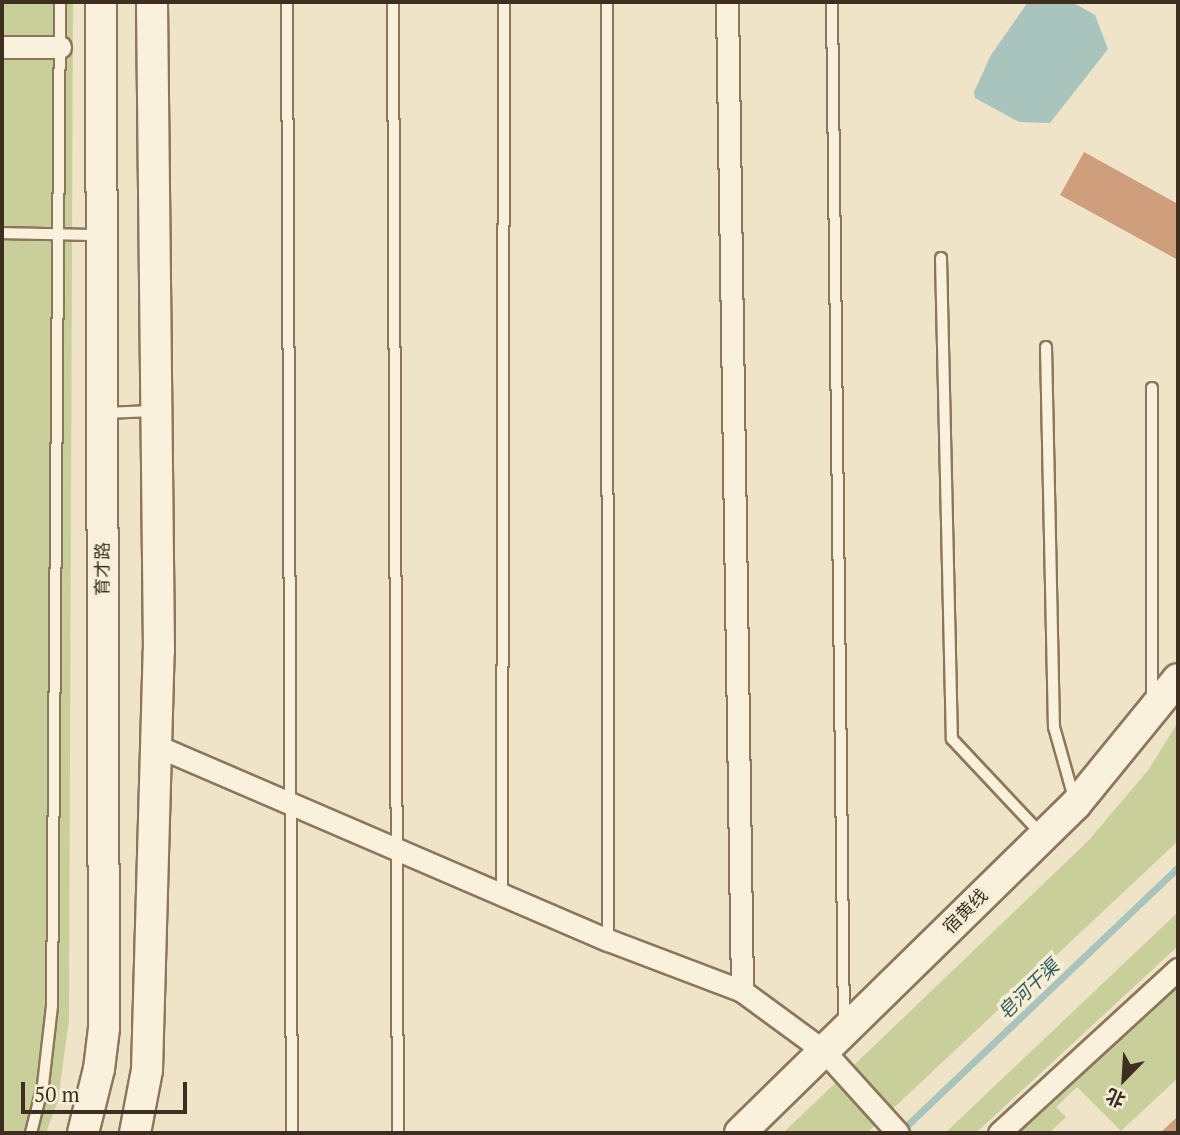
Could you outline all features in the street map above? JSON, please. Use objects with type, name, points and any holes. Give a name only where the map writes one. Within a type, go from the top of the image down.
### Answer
[{"type":"street","name":"育才路","points":[[83,1133],[99,1069],[104,1028],[101,2]]},
{"type":"street","points":[[135,1133],[147,1070],[157,746],[157,411],[152,2]]},
{"type":"street","points":[[727,2],[742,991]]},
{"type":"street","points":[[2,47],[60,47]]},
{"type":"street","name":"宿黄线","points":[[740,1133],[1076,804],[1152,716],[1178,679]]},
{"type":"street","points":[[157,746],[288,805],[608,940],[742,991],[834,1041],[870,1099],[898,1133]]},
{"type":"street","points":[[999,1133],[1178,969]]},
{"type":"lane","points":[[31,1133],[43,1085],[52,1006],[60,2]]},
{"type":"lane","points":[[287,2],[288,805],[292,1133]]},
{"type":"lane","points":[[393,2],[398,1133]]},
{"type":"lane","points":[[502,895],[504,2]]},
{"type":"lane","points":[[607,2],[608,940]]},
{"type":"lane","points":[[832,2],[834,1041]]},
{"type":"lane","points":[[2,233],[101,235]]},
{"type":"lane","points":[[940,258],[952,739],[1042,835]]},
{"type":"lane","points":[[1046,347],[1054,727],[1076,804]]},
{"type":"lane","points":[[1152,388],[1152,716]]},
{"type":"lane","points":[[102,413],[157,411]]},
{"type":"green space","points":[[2,2],[73,2],[69,1020],[58,1101],[46,1133],[2,1133]]},
{"type":"green space","points":[[1178,722],[1178,841],[867,1133],[783,1133],[1089,840],[1149,769]]},
{"type":"green space","points":[[1178,912],[1178,946],[976,1133],[945,1133]]},
{"type":"green space","points":[[1178,981],[1178,1078],[1121,1131],[1077,1087],[1056,1107],[1066,1117],[1049,1133],[1013,1133]]},
{"type":"water","points":[[1028,2],[1072,2],[1095,15],[1108,49],[1050,123],[1019,122],[975,98],[974,92],[991,55]]},
{"type":"building","points":[[1084,152],[1178,204],[1178,260],[1060,195]]},
{"type":"building","points":[[1178,1116],[1178,1133],[1160,1133]]},
{"type":"waterway","name":"皂河干渠","points":[[900,1132],[1178,867]]}]
